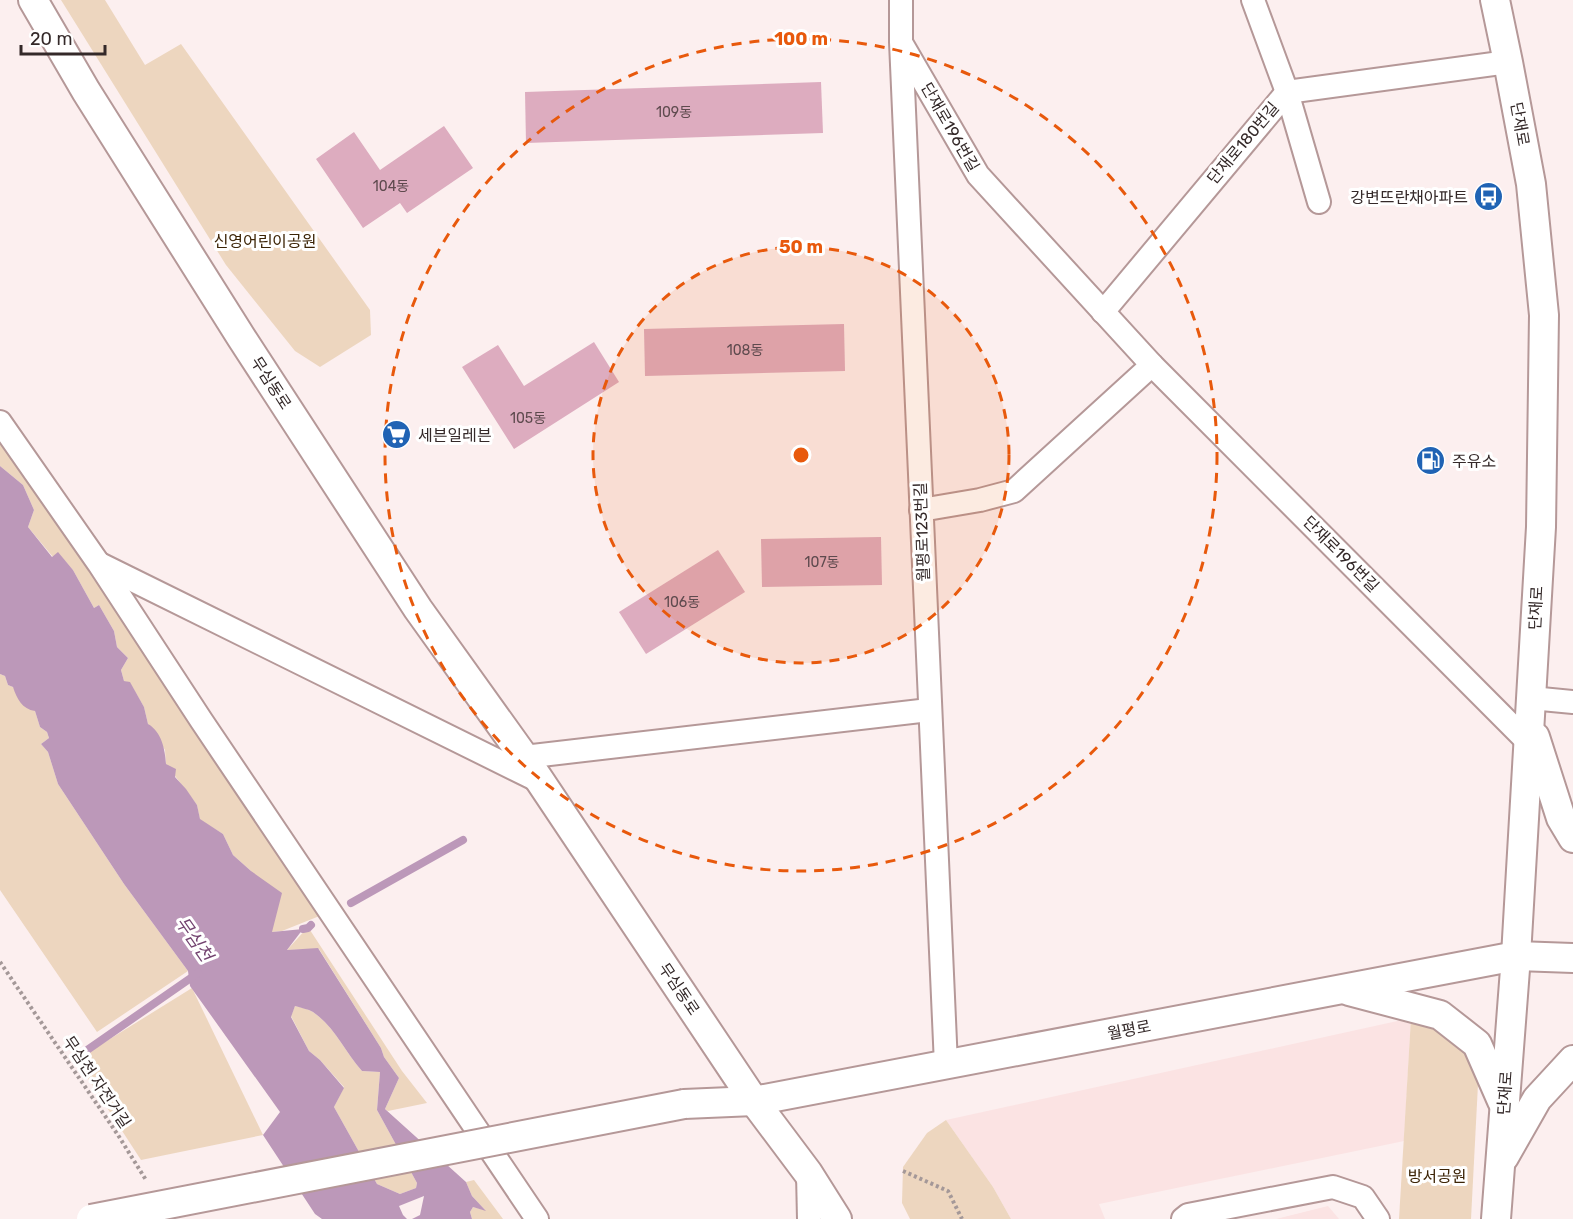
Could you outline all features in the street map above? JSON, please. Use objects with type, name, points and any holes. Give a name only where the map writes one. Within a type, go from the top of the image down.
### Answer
[{"type":"street","name":"무심동로","points":[[33,0],[86,91],[253,357],[418,609],[524,757],[754,1101],[808,1173],[837,1219]]},
{"type":"street","name":"월평로123번길","points":[[901,0],[929,710],[946,1065]]},
{"type":"street","points":[[1253,0],[1287,92],[1319,202]]},
{"type":"street","name":"단재로","points":[[1495,0],[1531,184],[1544,315],[1541,527],[1516,956],[1496,1219]]},
{"type":"street","name":"단재로196번길","points":[[901,42],[978,175],[1152,365],[1530,721]]},
{"type":"street","name":"단재로180번길","points":[[1103,312],[1287,92],[1508,62]]},
{"type":"street","points":[[921,510],[980,500],[1014,491],[1152,365]]},
{"type":"street","points":[[0,422],[99,564],[207,730],[537,1219]]},
{"type":"street","points":[[99,564],[539,781]]},
{"type":"street","points":[[1573,702],[1530,721],[1561,818],[1573,838]]},
{"type":"street","points":[[524,757],[929,710]]},
{"type":"street","name":"월평로","points":[[91,1219],[684,1104],[754,1101],[1516,956],[1573,958]]},
{"type":"street","points":[[1341,989],[1440,1015],[1477,1044],[1504,1105]]},
{"type":"street","points":[[1500,1164],[1537,1099],[1573,1060]]},
{"type":"street","points":[[808,1173],[809,1219]]},
{"type":"street","points":[[1183,1219],[1188,1215],[1334,1186],[1363,1197],[1378,1219]]},
{"type":"path","name":"무심천 자전거길","points":[[0,962],[118,1135],[147,1182]]},
{"type":"path","points":[[903,1172],[948,1191],[962,1219]]},
{"type":"shaded area","points":[[1411,1018],[1404,1141],[1099,1204],[1105,1219],[1011,1219],[993,1187],[946,1120]]},
{"type":"shaded area","points":[[1328,1206],[1339,1219],[1276,1219]]},
{"type":"green space","name":"신영어린이공원","points":[[61,0],[105,0],[145,65],[181,44],[370,310],[371,335],[320,367],[295,351],[226,265]]},
{"type":"green space","points":[[0,426],[327,913],[282,931],[272,932],[251,871],[233,855],[223,834],[200,820],[197,805],[166,764],[165,750],[148,724],[144,707],[130,683],[124,681],[121,670],[128,658],[117,647],[114,631],[99,605],[94,608],[73,570],[58,553],[53,557],[28,527],[34,510],[23,485],[0,466]]},
{"type":"green space","points":[[0,674],[5,676],[8,685],[13,687],[35,711],[40,727],[47,732],[49,738],[41,744],[48,752],[58,784],[124,884],[188,971],[97,1032],[0,890]]},
{"type":"green space","points":[[308,927],[402,1071],[427,1103],[388,1111],[385,1109],[399,1078],[384,1057],[381,1048],[319,949],[287,950]]},
{"type":"green space","points":[[192,988],[263,1135],[141,1160],[76,1060]]},
{"type":"green space","points":[[295,1006],[311,1011],[321,1018],[362,1071],[380,1072],[377,1110],[417,1183],[416,1188],[400,1194],[377,1184],[334,1107],[344,1087],[309,1051],[291,1016]]},
{"type":"green space","name":"방서공원","points":[[1428,1017],[1479,1065],[1471,1219],[1399,1219],[1411,1018]]},
{"type":"green space","points":[[946,1120],[993,1187],[1011,1219],[910,1219],[902,1203],[903,1167],[927,1133]]},
{"type":"green space","points":[[474,1180],[503,1219],[472,1219],[470,1212],[473,1207],[485,1210],[472,1196],[466,1182]]},
{"type":"water","name":"무심천","points":[[0,466],[23,485],[34,510],[28,527],[52,557],[58,552],[73,570],[94,608],[99,605],[114,631],[117,647],[128,658],[121,670],[124,681],[130,682],[144,707],[148,724],[157,732],[162,742],[166,764],[176,769],[175,777],[197,805],[200,819],[223,834],[233,855],[282,893],[272,932],[303,929],[287,950],[318,948],[399,1078],[385,1109],[466,1182],[472,1196],[486,1211],[473,1207],[470,1212],[472,1219],[412,1219],[420,1215],[424,1196],[399,1206],[407,1219],[322,1219],[315,1214],[263,1135],[280,1112],[190,986],[188,971],[124,884],[58,784],[48,752],[41,744],[49,738],[47,732],[40,727],[35,711],[23,706],[13,687],[8,685],[5,676],[0,674]],"holes":[[[295,1006],[311,1011],[321,1018],[362,1071],[380,1072],[377,1110],[417,1183],[416,1188],[400,1194],[377,1184],[334,1107],[344,1088],[320,1060],[309,1051],[291,1017]]]},
{"type":"building","points":[[821,82],[823,133],[526,143],[525,92]]},
{"type":"building","points":[[444,126],[473,168],[407,213],[400,203],[363,228],[316,159],[354,132],[380,170]]},
{"type":"building","points":[[844,324],[845,371],[645,376],[644,329]]},
{"type":"building","points":[[594,342],[619,382],[514,449],[462,367],[498,345],[524,386]]},
{"type":"building","points":[[881,537],[882,585],[762,587],[761,539]]},
{"type":"building","points":[[718,550],[745,592],[646,654],[619,612]]},
{"type":"waterway","points":[[351,903],[463,840]]},
{"type":"waterway","points":[[303,929],[311,925]]},
{"type":"waterway","name":"무심천","points":[[80,1055],[198,973]]},
{"type":"place","name":"강변뜨란채아파트","points":[[1489,197]]},
{"type":"place","name":"세븐일레븐","points":[[397,435]]},
{"type":"place","name":"주유소","points":[[1431,461]]}]
